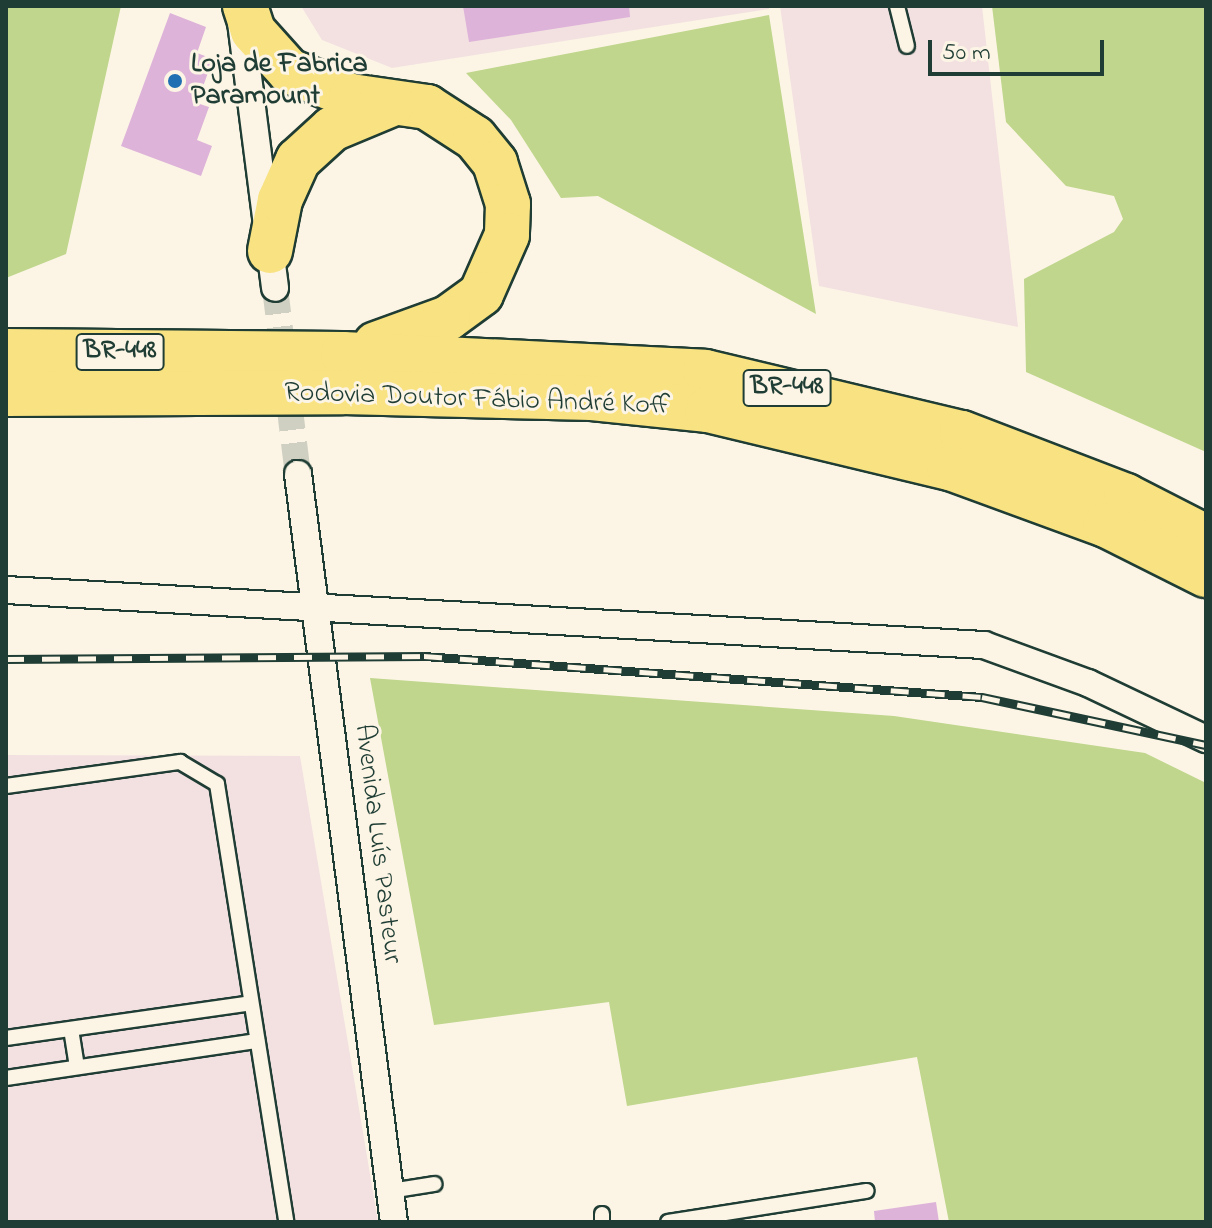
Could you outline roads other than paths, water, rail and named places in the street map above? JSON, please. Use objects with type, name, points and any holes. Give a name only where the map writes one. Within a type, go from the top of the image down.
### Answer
[{"type":"highway","points":[[242,6],[266,50],[289,71],[320,88],[392,104],[427,107],[475,138],[495,163],[508,204],[507,235],[481,294],[448,318],[343,354]]},
{"type":"highway","points":[[273,269],[280,200],[298,160],[332,129],[392,104]]},
{"type":"highway","name":"Rodovia Doutor Fábio André Koff","points":[[6,351],[343,354],[587,361],[705,372],[810,393],[962,433],[1126,496],[1206,537]]},
{"type":"highway","name":"Rodovia Doutor Fábio André Koff","points":[[6,394],[343,392],[592,398],[708,410],[950,468],[1106,525],[1206,575]]},
{"type":"street","points":[[242,6],[273,269]]},
{"type":"street","name":"Avenida Luís Pasteur","points":[[298,474],[394,1222]]},
{"type":"street","points":[[6,590],[314,603],[984,645],[1088,683],[1206,739]]},
{"type":"lane","points":[[897,6],[907,46]]},
{"type":"lane","points":[[6,786],[180,762],[217,784],[286,1222]]},
{"type":"lane","points":[[6,1038],[251,1003]]},
{"type":"lane","points":[[71,1029],[77,1067]]},
{"type":"lane","points":[[6,1078],[257,1041]]},
{"type":"lane","points":[[390,1191],[434,1184]]},
{"type":"lane","points":[[668,1222],[867,1191]]},
{"type":"tunnel","points":[[275,288],[298,474]]},
{"type":"railway","points":[[6,659],[424,656],[982,697],[1206,745]]},
{"type":"place","name":"Loja de Fabrica Paramount","points":[[175,81]]}]
